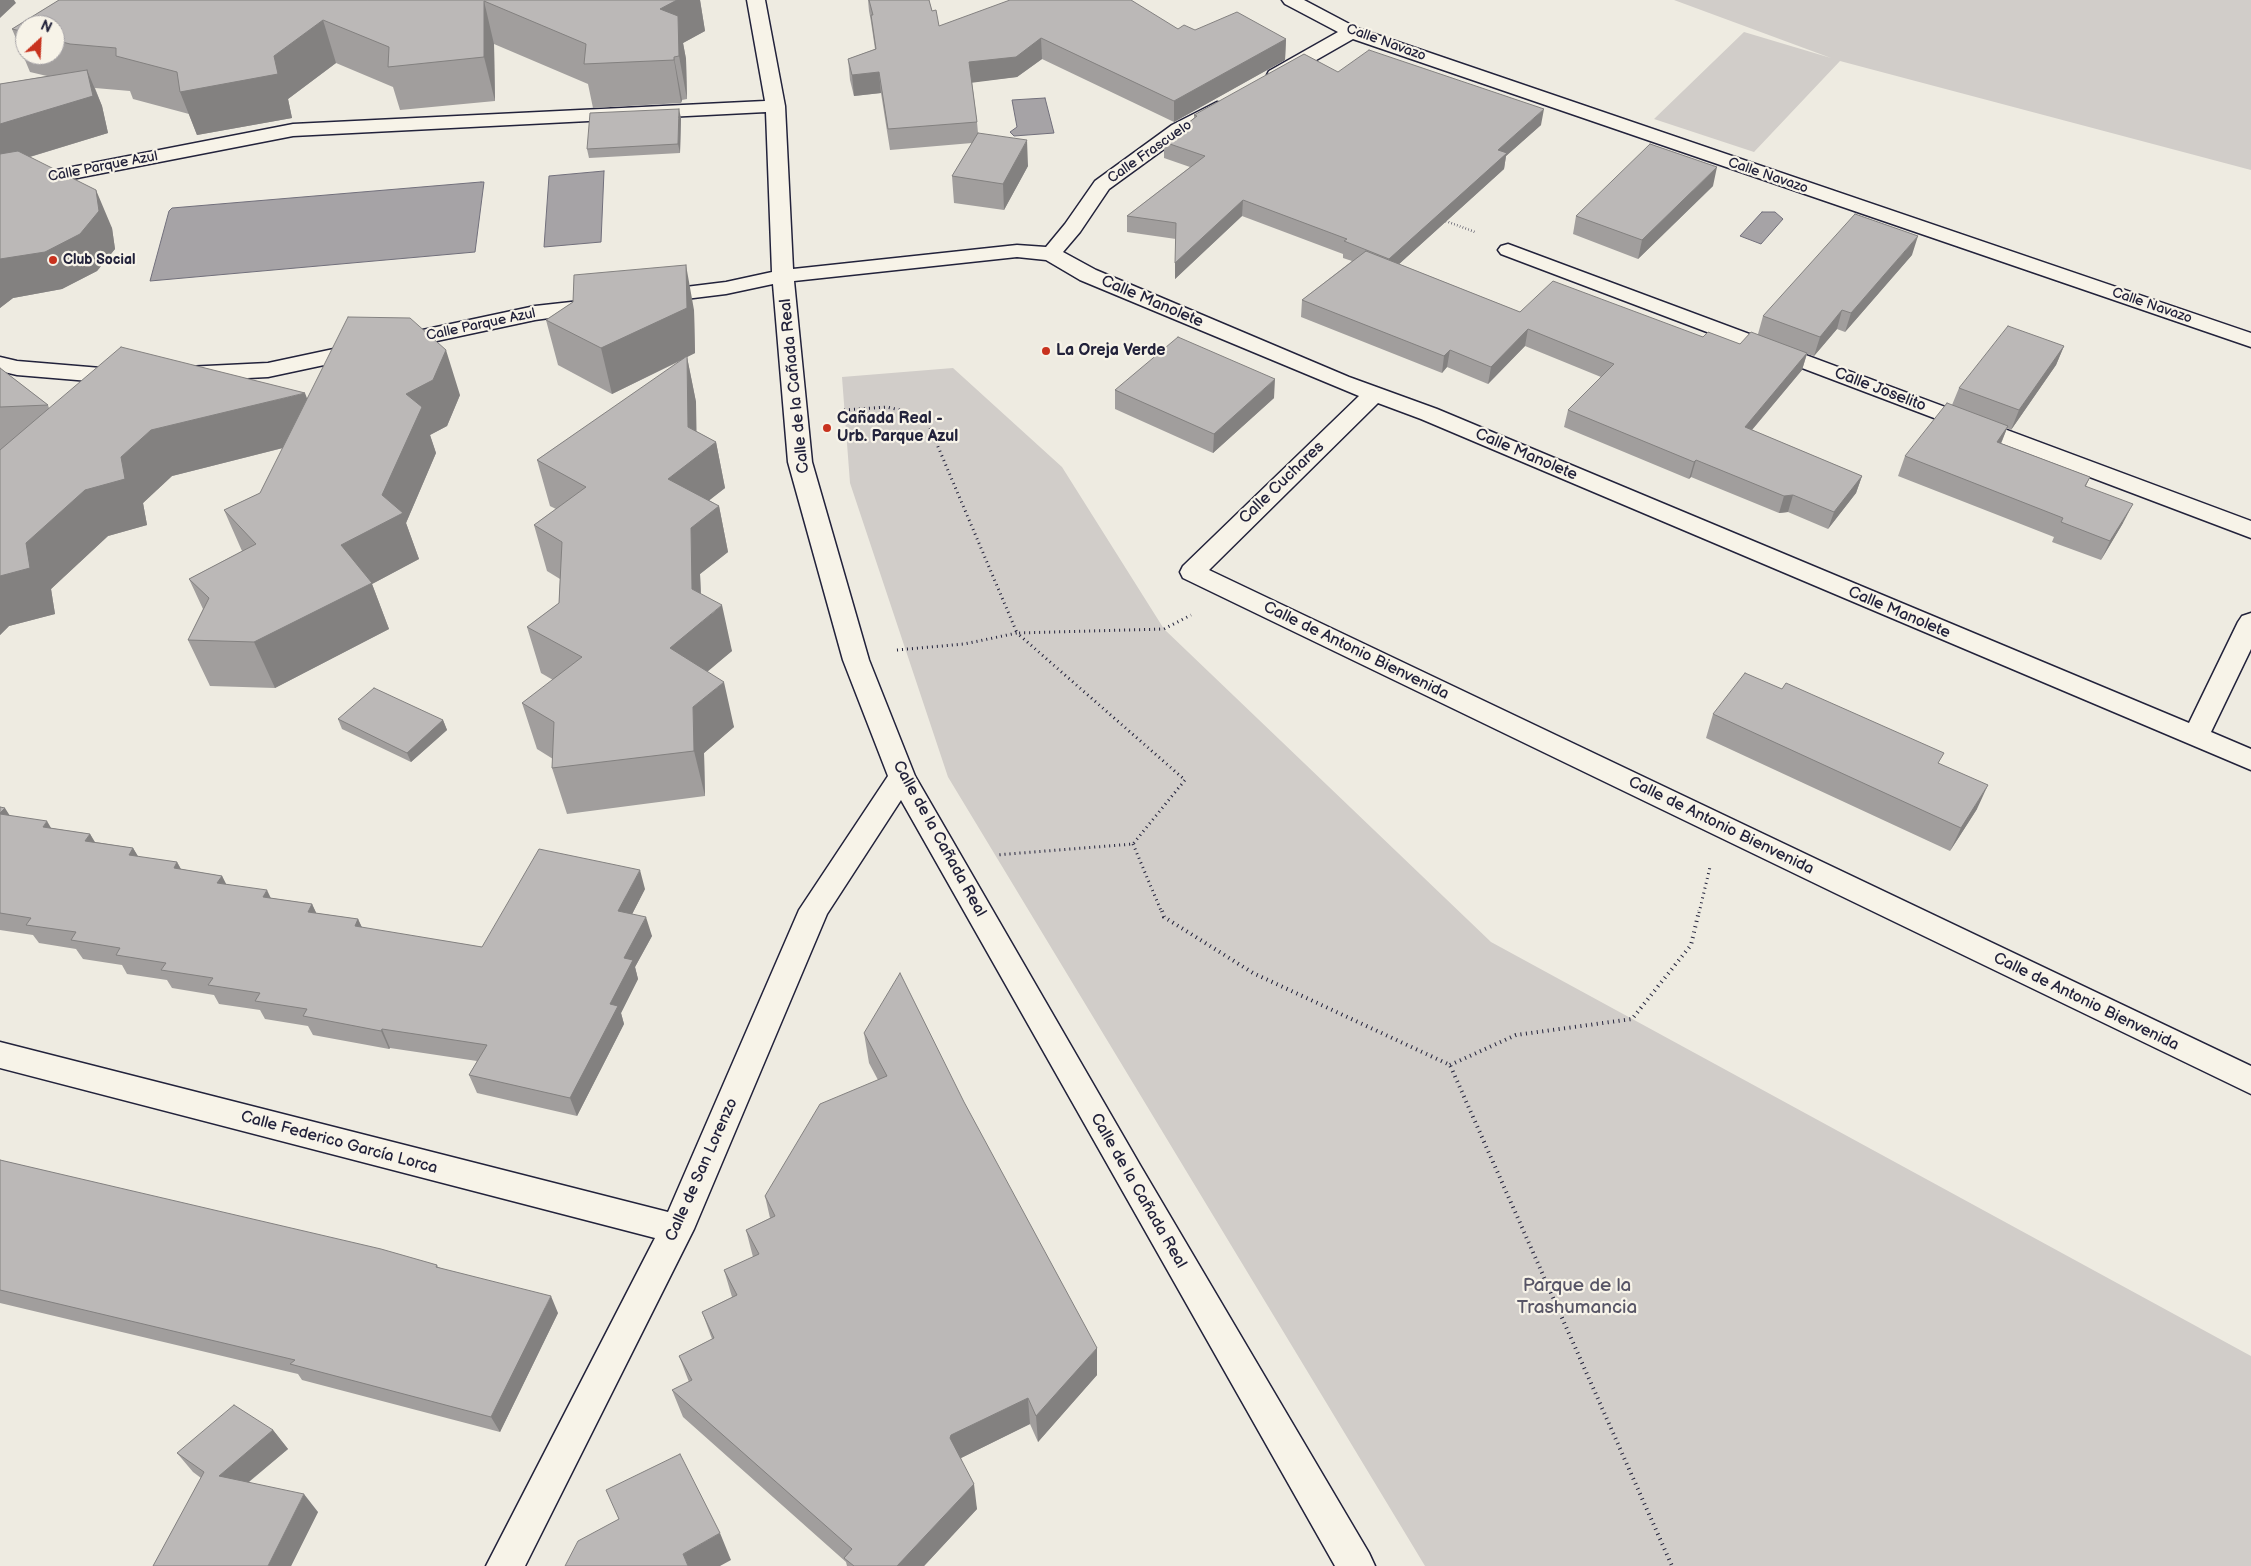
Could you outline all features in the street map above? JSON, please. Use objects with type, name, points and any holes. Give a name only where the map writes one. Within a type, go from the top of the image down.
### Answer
[{"type":"street","name":"Calle de la Cañada Real","points":[[756,0],[775,106],[783,276],[800,462],[856,660],[902,777],[1129,1175],[1356,1566]]},
{"type":"street","name":"Calle Navazo","points":[[1291,0],[1351,32],[2251,340]]},
{"type":"street","points":[[1257,85],[1351,32]]},
{"type":"street","name":"Calle Frascuelo","points":[[1051,254],[1074,228],[1102,185],[1180,129],[1231,100]]},
{"type":"street","name":"Calle Parque Azul","points":[[0,187],[292,130],[775,106]]},
{"type":"street","name":"Calle Joselito","points":[[1508,250],[2251,530]]},
{"type":"street","name":"Calle Manolete","points":[[783,276],[1017,251],[1051,254],[1088,275],[1373,394],[1429,414],[2251,760]]},
{"type":"street","name":"Calle Parque Azul","points":[[0,364],[17,368],[152,376],[268,370],[535,313],[726,288],[783,276]]},
{"type":"street","name":"Calle Cuchares","points":[[1192,572],[1373,394]]},
{"type":"street","name":"Calle de Antonio Bienvenida","points":[[1192,572],[2251,1081]]},
{"type":"street","points":[[2195,737],[2251,622]]},
{"type":"street","name":"Calle de San Lorenzo","points":[[505,1566],[678,1229],[814,910],[902,777]]},
{"type":"street","name":"Calle Federico García Lorca","points":[[0,1055],[678,1229]]},
{"type":"path","points":[[1436,218],[1473,231],[1508,250]]},
{"type":"path","points":[[844,410],[887,407],[925,416],[1017,632],[1185,780],[1133,844],[996,855]]},
{"type":"path","points":[[856,660],[906,648],[964,644],[1017,632],[1164,629],[1236,593]]},
{"type":"path","points":[[1133,844],[1164,917],[1253,973],[1450,1064],[1672,1566]]},
{"type":"path","points":[[1450,1064],[1516,1035],[1632,1020],[1691,945],[1712,860],[1762,846]]},
{"type":"green space","points":[[1674,0],[2251,0],[2251,170],[1840,61],[1754,152],[1654,119],[1744,32],[1831,58]]},
{"type":"green space","name":"Parque de la Trashumancia","points":[[953,368],[1062,467],[1164,629],[1491,942],[2251,1356],[2251,1566],[1425,1566],[948,777],[850,483],[842,377]]},
{"type":"shaded area","points":[[1045,98],[1054,133],[1014,136],[1010,132],[1017,127],[1012,100]]},
{"type":"shaded area","points":[[604,171],[601,242],[544,247],[549,176]]},
{"type":"shaded area","points":[[484,182],[475,252],[150,281],[169,211],[172,208]]},
{"type":"shaded area","points":[[1762,212],[1775,212],[1783,219],[1761,244],[1740,236]]},
{"type":"building","points":[[59,0],[677,0],[660,9],[678,16],[679,56],[674,57],[674,60],[584,64],[586,44],[484,1],[484,57],[388,67],[389,47],[323,20],[274,56],[278,74],[180,92],[177,72],[116,56],[116,48],[65,43],[65,15],[35,15]]},
{"type":"building","points":[[869,0],[929,0],[932,11],[936,10],[939,26],[1010,0],[1131,0],[1178,29],[1184,25],[1195,30],[1237,12],[1286,39],[1174,101],[1041,38],[1016,57],[969,62],[977,122],[888,129],[879,72],[852,75],[848,59],[876,49],[871,15],[873,15]]},
{"type":"building","points":[[1369,50],[1544,109],[1498,150],[1507,153],[1389,259],[1344,241],[1347,239],[1243,200],[1175,263],[1176,223],[1127,216],[1205,156],[1164,142],[1197,116],[1194,115],[1304,54],[1338,72]]},
{"type":"building","points":[[87,70],[93,96],[0,124],[0,84]]},
{"type":"building","points":[[679,109],[678,144],[587,149],[590,113]]},
{"type":"building","points":[[978,133],[1027,140],[1003,184],[952,176]]},
{"type":"building","points":[[1650,144],[1717,167],[1642,240],[1576,216]]},
{"type":"building","points":[[18,151],[96,190],[99,211],[80,234],[45,252],[0,259],[0,154]]},
{"type":"building","points":[[1855,214],[1918,236],[1851,313],[1842,310],[1820,337],[1763,316]]},
{"type":"building","points":[[1366,251],[1520,312],[1553,281],[1703,337],[1708,332],[1740,344],[1751,332],[1807,353],[1745,427],[1862,476],[1834,512],[1793,495],[1784,496],[1696,460],[1694,462],[1568,410],[1614,364],[1528,329],[1491,367],[1450,350],[1444,356],[1302,300]]},
{"type":"building","points":[[686,265],[687,308],[601,348],[546,320],[573,302],[574,275]]},
{"type":"building","points":[[348,317],[410,318],[446,350],[433,380],[406,394],[422,407],[382,495],[403,513],[341,545],[372,583],[254,642],[188,640],[209,598],[189,579],[256,544],[224,510],[260,493]]},
{"type":"building","points":[[2008,326],[2064,346],[2019,410],[1959,388]]},
{"type":"building","points":[[1178,337],[1275,379],[1214,434],[1115,390]]},
{"type":"building","points":[[121,347],[305,393],[151,430],[121,457],[125,479],[85,490],[26,543],[30,568],[0,576],[0,450]]},
{"type":"building","points":[[687,356],[688,427],[716,442],[668,479],[719,506],[691,528],[692,589],[722,605],[670,648],[724,682],[693,707],[694,751],[552,768],[554,722],[522,703],[582,657],[527,627],[559,603],[562,542],[534,525],[586,487],[537,460]]},
{"type":"building","points":[[0,368],[48,405],[0,407]]},
{"type":"building","points":[[1947,403],[2008,426],[1997,442],[2090,477],[2085,486],[2133,504],[2110,541],[2061,522],[2063,518],[1905,456]]},
{"type":"building","points":[[1745,673],[1782,689],[1786,683],[1944,753],[1938,763],[1988,785],[1961,828],[1713,714]]},
{"type":"building","points":[[374,688],[443,720],[407,753],[338,719]]},
{"type":"building","points":[[0,814],[47,821],[43,827],[90,834],[85,841],[133,848],[129,855],[177,862],[174,868],[222,876],[217,883],[267,890],[263,897],[312,904],[308,912],[358,919],[355,926],[482,947],[539,849],[640,870],[618,911],[646,917],[624,958],[633,960],[610,1004],[618,1006],[570,1098],[469,1075],[487,1045],[382,1029],[381,1031],[303,1016],[307,1009],[255,1001],[260,993],[208,985],[213,978],[161,970],[166,963],[116,955],[120,948],[71,940],[76,932],[26,925],[31,918],[0,913]]},
{"type":"building","points":[[900,973],[964,1102],[1097,1348],[1036,1416],[1028,1398],[951,1435],[950,1438],[974,1484],[897,1566],[854,1566],[844,1558],[852,1549],[672,1390],[692,1380],[679,1356],[714,1338],[702,1312],[737,1295],[724,1270],[759,1254],[746,1230],[775,1216],[765,1196],[820,1104],[887,1076],[864,1033]]},
{"type":"building","points":[[0,1160],[381,1249],[437,1265],[436,1267],[551,1296],[491,1417],[290,1364],[295,1360],[0,1290]]},
{"type":"building","points":[[234,1405],[273,1430],[219,1476],[304,1494],[268,1566],[153,1566],[204,1472],[177,1453]]},
{"type":"building","points":[[680,1454],[720,1533],[683,1554],[688,1566],[565,1566],[578,1541],[619,1519],[606,1490]]},
{"type":"place","name":"Club Social","points":[[53,260]]},
{"type":"place","name":"La Oreja Verde","points":[[1046,351]]},
{"type":"place","name":"Cañada Real - Urb. Parque Azul","points":[[827,428]]}]
